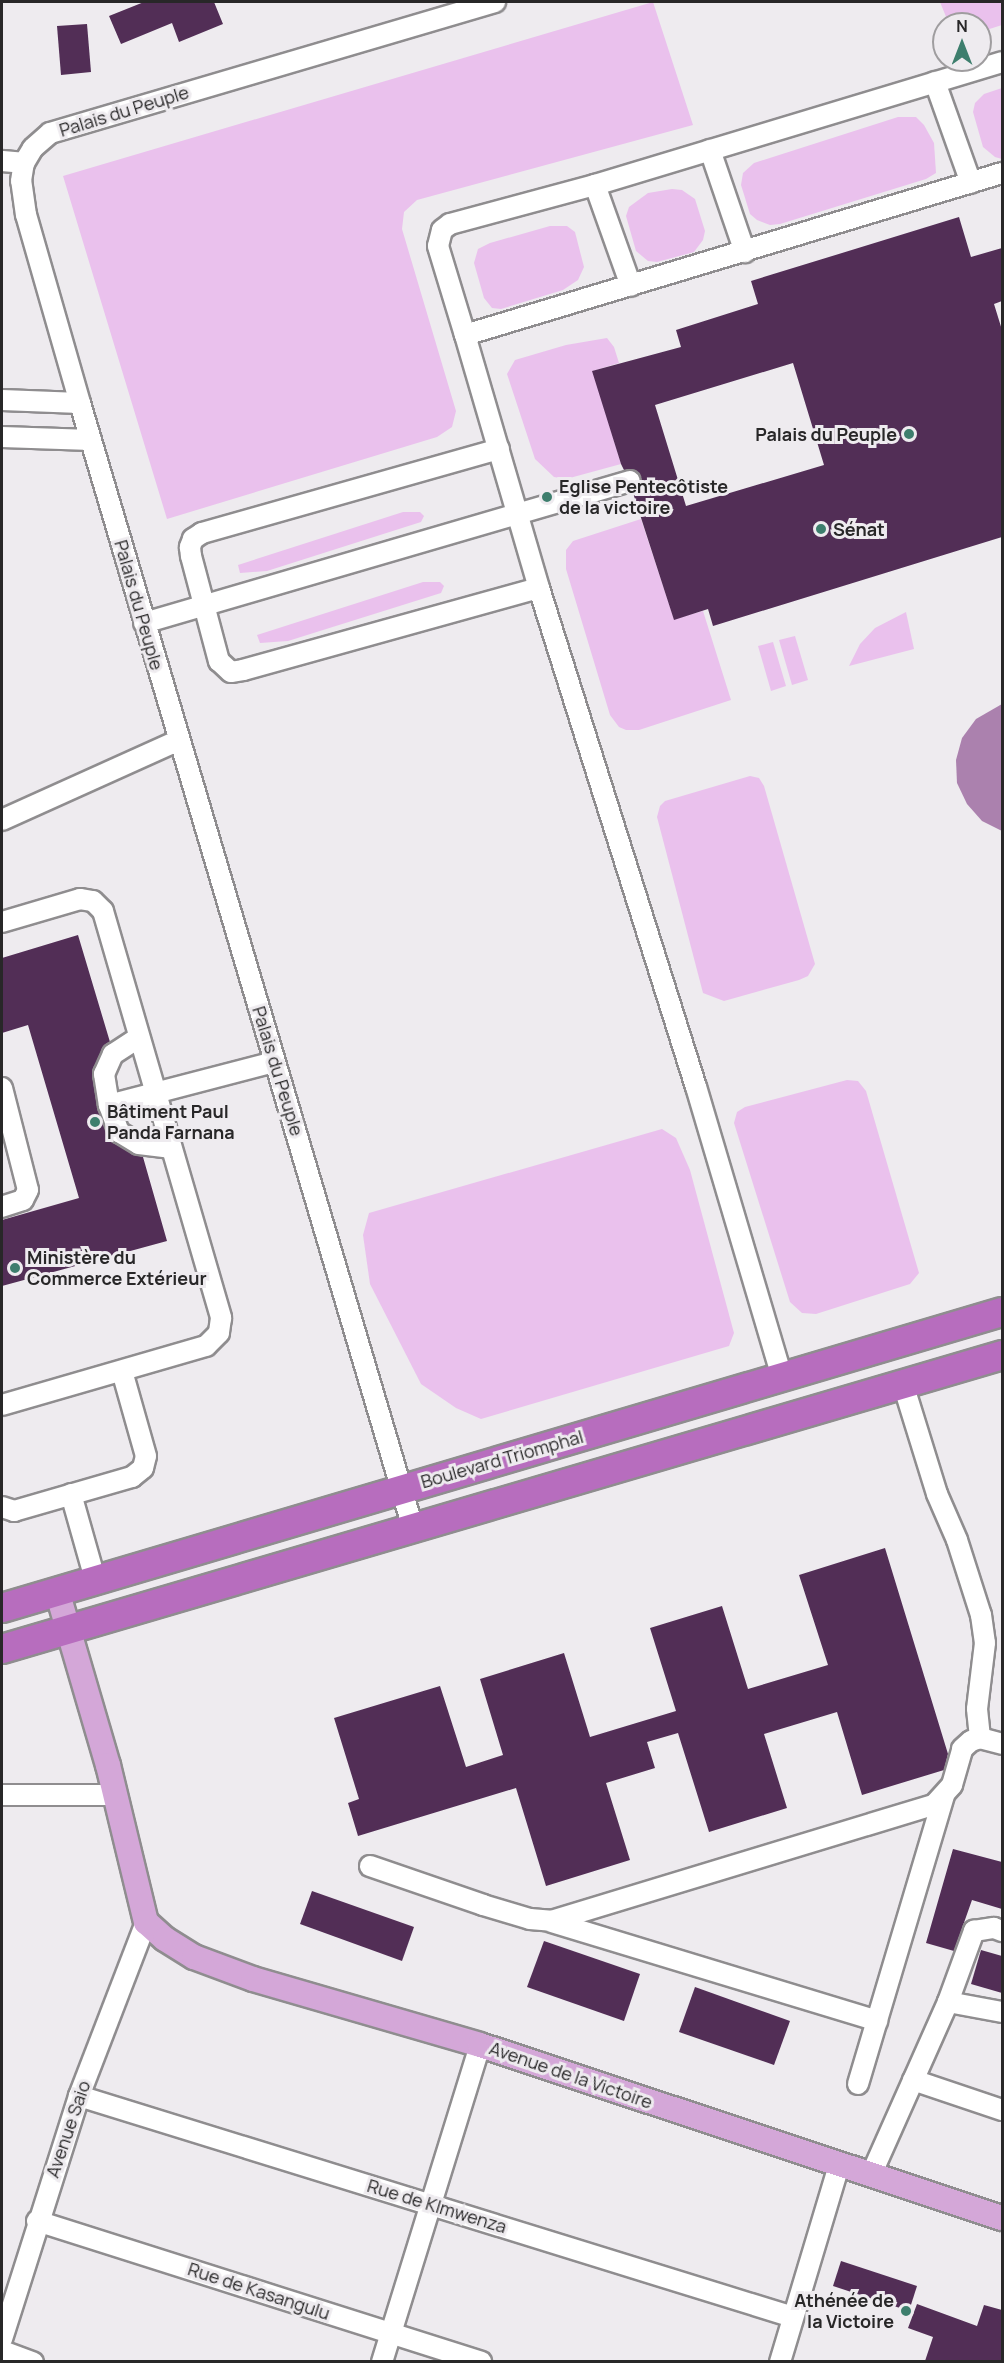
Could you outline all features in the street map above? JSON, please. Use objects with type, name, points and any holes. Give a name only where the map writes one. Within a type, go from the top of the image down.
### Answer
[{"type":"highway","name":"Boulevard Triomphal","points":[[2,1608],[1002,1312]]},
{"type":"highway","points":[[2,1649],[1002,1354]]},
{"type":"main road","points":[[57,1591],[116,1795],[146,1922]]},
{"type":"main road","name":"Avenue de la Victoire","points":[[146,1922],[165,1939],[194,1957],[224,1969],[480,2044],[1002,2218]]},
{"type":"street","name":"Palais du Peuple","points":[[413,1528],[144,623],[22,198],[24,163],[33,148],[50,133],[495,2]]},
{"type":"street","points":[[782,1377],[696,1087],[539,588],[438,246],[442,230],[450,224],[595,184],[1002,62]]},
{"type":"street","points":[[935,82],[971,183]]},
{"type":"street","points":[[710,150],[745,252]]},
{"type":"street","points":[[2,161],[24,163]]},
{"type":"street","points":[[465,335],[1002,173]]},
{"type":"street","points":[[595,184],[631,286]]},
{"type":"street","points":[[2,400],[80,403]]},
{"type":"street","points":[[2,437],[91,440]]},
{"type":"street","points":[[499,449],[202,533],[193,539],[190,547],[219,661],[231,672],[539,588]]},
{"type":"street","points":[[144,623],[630,482]]},
{"type":"street","points":[[2,820],[179,740]]},
{"type":"street","points":[[2,922],[80,899],[93,901],[103,911],[221,1318],[219,1333],[206,1346],[2,1405]]},
{"type":"street","points":[[138,1038],[113,1054],[104,1074],[109,1105],[119,1132],[139,1144],[170,1148]]},
{"type":"street","points":[[109,1105],[274,1062]]},
{"type":"street","points":[[2,1088],[28,1190],[23,1200],[2,1207]]},
{"type":"street","points":[[2,1507],[14,1510],[132,1477],[143,1468],[146,1456],[122,1371]]},
{"type":"street","points":[[903,1384],[937,1494],[957,1540],[981,1615],[985,1643],[977,1709],[980,1738]]},
{"type":"street","points":[[71,1494],[95,1579]]},
{"type":"street","points":[[858,2084],[944,1797],[955,1779],[962,1749],[971,1741],[980,1738],[1002,1743]]},
{"type":"street","points":[[2,1795],[116,1795]]},
{"type":"street","points":[[551,1922],[906,1814],[934,1805],[944,1797]]},
{"type":"street","points":[[370,1866],[483,1905],[551,1922],[877,2021]]},
{"type":"street","name":"Avenue Saio","points":[[2,2339],[37,2221],[79,2096],[146,1922]]},
{"type":"street","points":[[871,2175],[948,2002],[974,1931],[994,1928],[1002,1931]]},
{"type":"street","points":[[948,2002],[1002,2012]]},
{"type":"street","points":[[382,2361],[480,2044]]},
{"type":"street","points":[[913,2080],[1002,2110]]},
{"type":"street","name":"Rue de KImwenza","points":[[79,2096],[794,2317]]},
{"type":"street","points":[[780,2361],[838,2165]]},
{"type":"street","name":"Rue de Kasangulu","points":[[37,2221],[481,2361]]},
{"type":"street","points":[[2,2351],[33,2361]]},
{"type":"shaded area","points":[[653,2],[693,125],[417,200],[404,212],[402,229],[456,411],[452,427],[437,437],[167,519],[63,176]]},
{"type":"shaded area","points":[[940,2],[1002,2],[1002,25],[992,28],[992,12],[944,12]]},
{"type":"shaded area","points":[[1002,88],[1002,159],[995,157],[983,147],[973,112],[975,103],[984,94]]},
{"type":"shaded area","points":[[898,117],[916,117],[924,125],[934,143],[936,173],[926,179],[780,224],[770,225],[757,220],[750,214],[741,185],[743,173],[754,163]]},
{"type":"shaded area","points":[[672,189],[682,190],[695,199],[705,231],[703,240],[694,252],[657,262],[648,261],[636,251],[626,216],[629,207],[648,193]]},
{"type":"shaded area","points":[[550,226],[567,226],[575,232],[584,267],[578,280],[563,290],[501,309],[492,308],[484,298],[474,263],[478,249],[490,243]]},
{"type":"shaded area","points":[[607,338],[614,347],[619,363],[593,371],[621,464],[566,479],[554,477],[535,459],[507,374],[515,360],[566,345]]},
{"type":"shaded area","points":[[403,512],[420,512],[424,516],[421,522],[267,571],[240,573],[238,565]]},
{"type":"shaded area","points":[[641,519],[674,619],[703,611],[731,700],[639,730],[626,730],[619,727],[610,715],[566,569],[566,550],[573,541]]},
{"type":"shaded area","points":[[423,582],[440,582],[444,586],[441,593],[288,641],[260,643],[257,635]]},
{"type":"shaded area","points":[[906,612],[914,649],[849,666],[860,644],[875,628]]},
{"type":"shaded area","points":[[795,636],[808,680],[792,685],[779,640]]},
{"type":"shaded area","points":[[773,642],[786,686],[771,691],[758,646]]},
{"type":"shaded area","points":[[1002,704],[1002,831],[982,821],[967,804],[957,783],[956,760],[962,738],[976,719]]},
{"type":"shaded area","points":[[750,776],[759,778],[764,786],[815,964],[808,976],[799,980],[724,1001],[703,993],[657,817],[660,806],[665,801]]},
{"type":"shaded area","points":[[847,1080],[858,1081],[866,1091],[919,1273],[910,1284],[816,1314],[802,1313],[790,1302],[734,1123],[737,1112],[745,1107]]},
{"type":"shaded area","points":[[662,1129],[676,1138],[690,1170],[734,1333],[729,1346],[481,1419],[456,1408],[421,1384],[370,1284],[363,1235],[369,1213]]},
{"type":"building","points":[[144,2],[214,2],[223,24],[179,42],[172,23],[121,44],[109,16]]},
{"type":"building","points":[[87,24],[91,72],[61,75],[57,26]]},
{"type":"building","name":"Palais du Peuple","points":[[959,217],[971,257],[1002,248],[1002,301],[994,304],[1002,330],[1002,537],[713,626],[708,609],[674,620],[633,493],[641,484],[641,477],[633,470],[624,470],[621,464],[592,371],[681,347],[676,330],[758,304],[751,281]],"holes":[[[793,363],[824,465],[686,506],[655,405]]]},
{"type":"building","name":"Bâtiment Paul Panda Farnana","points":[[78,935],[110,1042],[102,1049],[93,1070],[98,1109],[112,1142],[143,1157],[167,1241],[2,1286],[2,1220],[79,1198],[28,1025],[2,1033],[2,958]]},
{"type":"building","points":[[885,1548],[948,1754],[944,1770],[862,1795],[837,1712],[764,1734],[787,1808],[709,1832],[678,1733],[647,1742],[655,1768],[606,1783],[630,1860],[546,1886],[516,1788],[358,1836],[348,1803],[359,1799],[334,1718],[440,1686],[466,1767],[503,1755],[480,1679],[564,1653],[590,1737],[676,1711],[650,1628],[722,1606],[748,1689],[828,1665],[799,1575]]},
{"type":"building","points":[[953,1849],[1002,1862],[1002,1909],[972,1900],[954,1951],[926,1943]]},
{"type":"building","points":[[312,1891],[414,1927],[402,1961],[300,1924]]},
{"type":"building","points":[[544,1941],[640,1974],[624,2021],[527,1987]]},
{"type":"building","points":[[981,1950],[1002,1956],[1002,1993],[971,1984]]},
{"type":"building","points":[[695,1987],[790,2021],[774,2065],[679,2032]]},
{"type":"building","points":[[841,2261],[917,2286],[909,2311],[833,2286]]},
{"type":"building","points":[[917,2304],[977,2326],[984,2305],[1002,2310],[1002,2361],[925,2361],[933,2337],[908,2328]]},
{"type":"place","name":"Palais du Peuple","points":[[909,434]]},
{"type":"place","name":"Eglise Pentecôtiste de la victoire","points":[[547,497]]},
{"type":"place","name":"Sénat","points":[[821,529]]},
{"type":"place","name":"Bâtiment Paul Panda Farnana","points":[[95,1122]]},
{"type":"place","name":"Ministère du Commerce Extérieur","points":[[15,1268]]},
{"type":"place","name":"Athénée de la Victoire","points":[[906,2311]]}]
